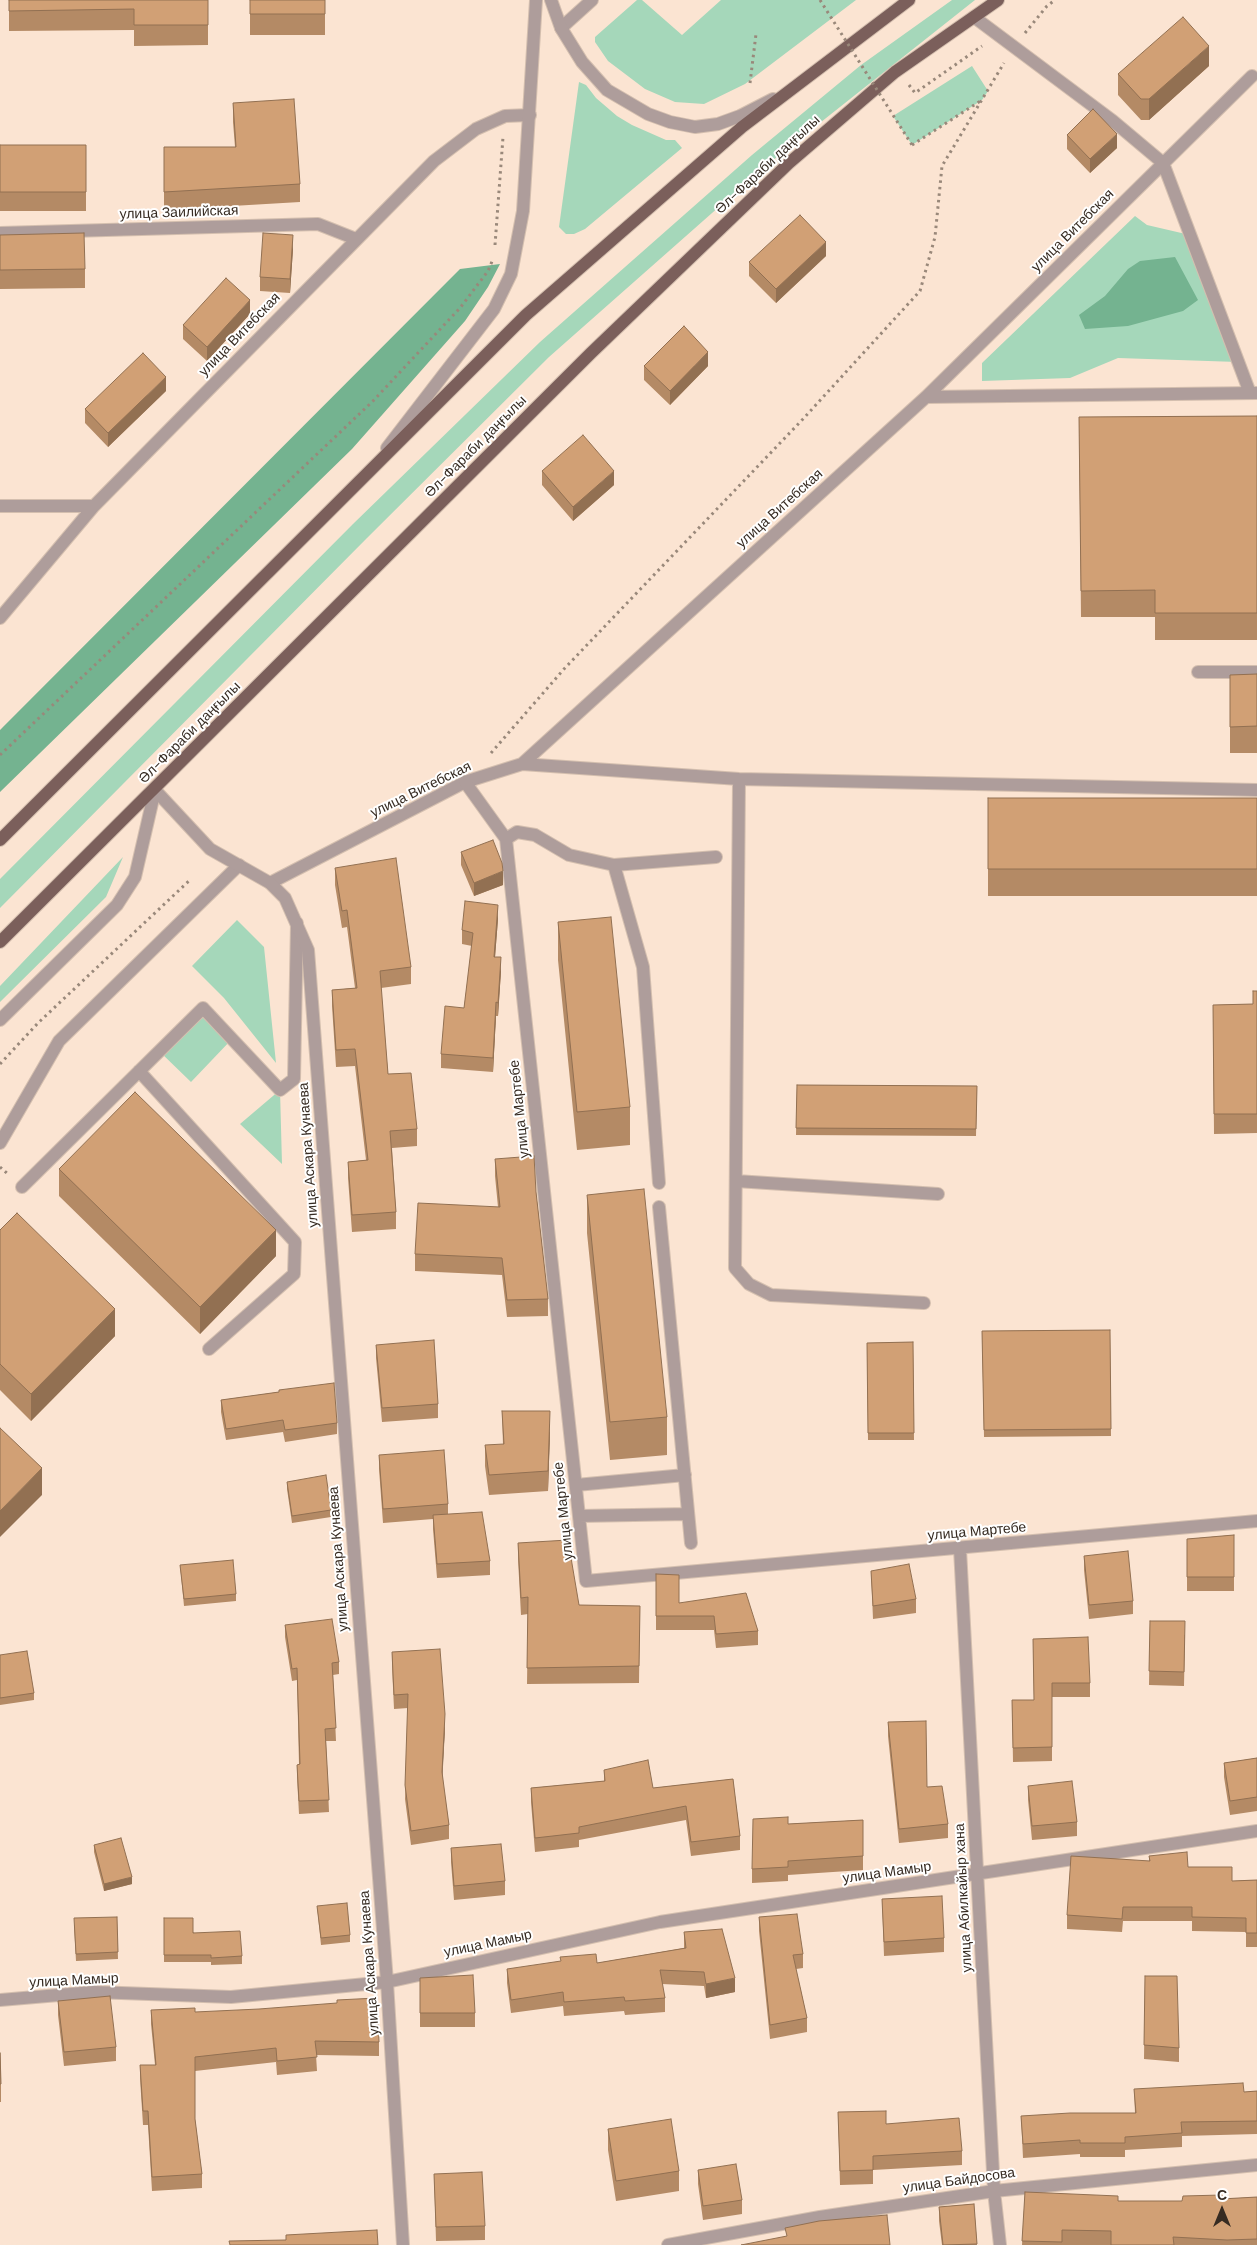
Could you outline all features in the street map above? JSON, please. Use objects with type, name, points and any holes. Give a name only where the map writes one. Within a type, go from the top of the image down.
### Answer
[{"type":"main road","points":[[0,840],[526,315],[742,127],[909,0]]},
{"type":"main road","name":"Әл-Фараби даңғылы","points":[[0,942],[155,790],[591,353],[789,164],[898,70],[998,0]]},
{"type":"street","points":[[364,477],[494,310],[511,274],[523,211],[536,0]]},
{"type":"street","points":[[551,0],[561,28],[582,62],[607,90],[648,114],[670,122],[695,126],[718,124],[740,116],[791,90]]},
{"type":"street","points":[[561,28],[592,0]]},
{"type":"street","points":[[926,397],[1253,393],[1163,163],[1113,121],[974,17]]},
{"type":"street","name":"улица Витебская","points":[[270,883],[466,782],[522,764],[926,397],[1252,76]]},
{"type":"street","name":"улица Витебская","points":[[0,618],[94,506],[434,160],[476,130],[505,116],[530,115]]},
{"type":"street","name":"улица Заилийская","points":[[0,233],[318,224],[356,239]]},
{"type":"street","points":[[0,506],[94,506]]},
{"type":"street","points":[[1198,672],[1257,672]]},
{"type":"street","points":[[522,764],[739,779],[1257,790]]},
{"type":"street","points":[[739,779],[735,1268],[748,1284],[771,1295],[924,1303]]},
{"type":"street","name":"улица Мартебе","points":[[466,782],[506,839],[586,1581],[1257,1521]]},
{"type":"street","points":[[0,1020],[117,905],[136,877],[155,790]]},
{"type":"street","name":"улица Аскара Кунаева","points":[[155,790],[210,849],[270,883],[285,898],[308,950],[387,1982],[403,2245]]},
{"type":"street","points":[[506,839],[517,832],[535,835],[569,854],[614,866],[716,858]]},
{"type":"street","points":[[0,1143],[59,1041],[239,865]]},
{"type":"street","points":[[614,866],[643,967],[659,1183]]},
{"type":"street","points":[[22,1187],[203,1008],[280,1090],[294,1079],[297,923]]},
{"type":"street","points":[[139,1071],[295,1242],[294,1274],[209,1349]]},
{"type":"street","points":[[736,1180],[938,1194]]},
{"type":"street","points":[[659,1207],[691,1543]]},
{"type":"street","points":[[576,1485],[685,1475]]},
{"type":"street","points":[[579,1516],[688,1514]]},
{"type":"street","name":"улица Абилкайыр хана","points":[[960,1549],[994,2190],[1000,2245]]},
{"type":"street","name":"улица Мамыр","points":[[0,2000],[94,1992],[231,1998],[387,1982],[660,1922],[1257,1831]]},
{"type":"street","name":"улица Байдосова","points":[[668,2245],[820,2217],[994,2190],[1257,2165]]},
{"type":"path","points":[[820,0],[912,145],[982,100]]},
{"type":"path","points":[[466,782],[564,670],[802,419],[920,291],[936,237],[942,166],[1015,46],[1047,6],[1056,0]]},
{"type":"path","points":[[750,83],[756,34]]},
{"type":"path","points":[[898,70],[915,93],[999,35]]},
{"type":"path","points":[[495,247],[505,116]]},
{"type":"path","points":[[0,755],[373,401],[460,308],[488,271],[494,255]]},
{"type":"path","points":[[0,1064],[38,1023],[191,879]]},
{"type":"green space","points":[[637,0],[642,0],[682,35],[721,0],[856,0],[745,84],[704,104],[675,102],[645,89],[608,61],[595,42],[595,37]]},
{"type":"green space","points":[[952,0],[975,0],[763,168],[549,357],[0,908],[0,879],[353,524],[540,342],[752,155],[861,65]]},
{"type":"green space","points":[[972,66],[988,91],[982,100],[912,145],[893,116]]},
{"type":"green space","points":[[579,82],[586,85],[596,98],[617,116],[666,140],[675,140],[682,148],[585,229],[574,234],[566,234],[559,227]]},
{"type":"green space","points":[[1135,216],[1147,225],[1190,235],[1238,362],[1118,358],[1070,378],[982,381],[982,363]]},
{"type":"green space","points":[[1175,257],[1198,300],[1183,311],[1128,326],[1085,329],[1079,315],[1105,296],[1128,269],[1140,261]]},
{"type":"green space","points":[[500,264],[488,287],[465,321],[352,449],[0,792],[0,730],[460,269]]},
{"type":"green space","points":[[123,857],[106,897],[0,1002],[0,986]]},
{"type":"green space","points":[[237,920],[264,947],[276,1063],[224,998],[192,966]]},
{"type":"green space","points":[[203,1008],[232,1039],[191,1082],[159,1051]]},
{"type":"green space","points":[[280,1090],[282,1164],[240,1124]]},
{"type":"building","points":[[9,0],[208,0],[208,25],[134,25],[134,9],[9,11]]},
{"type":"building","points":[[250,0],[325,0],[325,14],[250,14]]},
{"type":"building","points":[[1183,17],[1209,46],[1149,99],[1141,99],[1118,74]]},
{"type":"building","points":[[294,99],[300,184],[164,192],[164,147],[236,147],[233,103]]},
{"type":"building","points":[[1093,109],[1117,134],[1090,159],[1067,135]]},
{"type":"building","points":[[0,145],[86,145],[86,192],[0,192]]},
{"type":"building","points":[[800,215],[826,242],[776,289],[749,262]]},
{"type":"building","points":[[84,233],[85,269],[0,270],[0,235]]},
{"type":"building","points":[[263,233],[293,235],[290,279],[260,277]]},
{"type":"building","points":[[226,278],[250,300],[207,347],[183,325]]},
{"type":"building","points":[[684,326],[708,352],[670,391],[644,366]]},
{"type":"building","points":[[143,353],[166,377],[108,433],[85,409]]},
{"type":"building","points":[[1257,416],[1257,613],[1155,613],[1155,590],[1081,591],[1079,417]]},
{"type":"building","points":[[583,435],[614,471],[573,507],[542,471]]},
{"type":"building","points":[[1257,674],[1257,726],[1230,727],[1230,675]]},
{"type":"building","points":[[988,798],[1257,798],[1257,869],[988,869]]},
{"type":"building","points":[[493,840],[502,863],[503,871],[474,883],[461,852]]},
{"type":"building","points":[[396,858],[411,967],[380,971],[388,1074],[411,1073],[417,1129],[390,1131],[396,1212],[352,1215],[348,1162],[368,1160],[355,1049],[336,1050],[332,990],[357,988],[347,910],[342,911],[335,868]]},
{"type":"building","points":[[465,901],[498,905],[494,957],[501,957],[493,1058],[441,1054],[445,1006],[464,1008],[473,933],[462,930]]},
{"type":"building","points":[[611,917],[630,1107],[577,1112],[558,922]]},
{"type":"building","points":[[1253,991],[1257,991],[1257,1114],[1214,1114],[1213,1005],[1253,1004]]},
{"type":"building","points":[[797,1085],[977,1086],[976,1129],[796,1128]]},
{"type":"building","points":[[135,1092],[276,1230],[200,1307],[59,1169]]},
{"type":"building","points":[[534,1156],[536,1192],[548,1299],[507,1300],[502,1258],[415,1254],[418,1203],[500,1207],[495,1159]]},
{"type":"building","points":[[644,1189],[667,1417],[610,1422],[587,1195]]},
{"type":"building","points":[[17,1213],[115,1309],[31,1394],[0,1364],[0,1230]]},
{"type":"building","points":[[1110,1330],[1111,1429],[984,1430],[982,1331]]},
{"type":"building","points":[[434,1340],[438,1404],[382,1408],[376,1345]]},
{"type":"building","points":[[913,1342],[914,1433],[868,1433],[867,1343]]},
{"type":"building","points":[[334,1383],[337,1423],[285,1430],[283,1420],[226,1429],[221,1400]]},
{"type":"building","points":[[502,1411],[550,1411],[548,1471],[489,1475],[485,1445],[504,1444]]},
{"type":"building","points":[[0,1428],[42,1468],[0,1511]]},
{"type":"building","points":[[444,1450],[448,1504],[383,1509],[379,1455]]},
{"type":"building","points":[[326,1475],[331,1510],[292,1516],[287,1482]]},
{"type":"building","points":[[482,1512],[490,1561],[437,1564],[433,1515]]},
{"type":"building","points":[[1234,1535],[1234,1577],[1187,1577],[1187,1539]]},
{"type":"building","points":[[568,1540],[579,1605],[640,1606],[639,1666],[527,1668],[528,1597],[521,1598],[518,1543]]},
{"type":"building","points":[[1128,1551],[1133,1601],[1089,1605],[1084,1556]]},
{"type":"building","points":[[233,1560],[236,1594],[184,1599],[180,1565]]},
{"type":"building","points":[[909,1564],[916,1599],[873,1606],[871,1571]]},
{"type":"building","points":[[656,1574],[679,1575],[679,1603],[746,1593],[758,1631],[716,1634],[714,1616],[656,1616]]},
{"type":"building","points":[[332,1619],[339,1662],[332,1663],[336,1728],[325,1729],[329,1800],[299,1801],[297,1765],[300,1764],[297,1668],[292,1669],[285,1625]]},
{"type":"building","points":[[1150,1621],[1185,1621],[1184,1672],[1149,1671]]},
{"type":"building","points":[[1088,1637],[1090,1683],[1052,1683],[1052,1747],[1013,1748],[1012,1700],[1034,1700],[1033,1639]]},
{"type":"building","points":[[440,1649],[445,1714],[442,1772],[449,1825],[411,1831],[405,1785],[408,1694],[394,1695],[392,1652]]},
{"type":"building","points":[[27,1651],[34,1693],[0,1698],[0,1655]]},
{"type":"building","points":[[926,1721],[927,1787],[942,1786],[948,1824],[899,1829],[888,1722]]},
{"type":"building","points":[[1257,1758],[1257,1797],[1230,1801],[1224,1763]]},
{"type":"building","points":[[648,1760],[653,1788],[733,1779],[740,1836],[691,1842],[686,1806],[579,1827],[579,1833],[535,1838],[531,1788],[605,1781],[604,1770]]},
{"type":"building","points":[[1072,1781],[1077,1822],[1032,1826],[1028,1786]]},
{"type":"building","points":[[788,1817],[788,1824],[863,1820],[863,1856],[788,1861],[788,1867],[752,1869],[753,1819]]},
{"type":"building","points":[[121,1838],[132,1877],[104,1884],[94,1845]]},
{"type":"building","points":[[501,1844],[505,1881],[454,1886],[451,1848]]},
{"type":"building","points":[[1187,1852],[1188,1867],[1232,1867],[1232,1881],[1257,1880],[1257,1933],[1246,1933],[1246,1918],[1192,1917],[1192,1907],[1123,1907],[1122,1919],[1067,1915],[1071,1856],[1150,1861],[1149,1856]]},
{"type":"building","points":[[942,1896],[944,1938],[884,1942],[882,1899]]},
{"type":"building","points":[[347,1903],[350,1935],[321,1938],[317,1906]]},
{"type":"building","points":[[797,1914],[803,1954],[793,1955],[807,2018],[770,2025],[759,1917]]},
{"type":"building","points":[[117,1917],[118,1952],[76,1954],[74,1918]]},
{"type":"building","points":[[164,1918],[193,1918],[193,1933],[240,1931],[242,1956],[211,1958],[211,1955],[164,1955]]},
{"type":"building","points":[[722,1929],[735,1978],[706,1984],[704,1972],[660,1970],[665,1998],[625,2001],[624,1997],[564,2002],[563,1992],[511,2000],[507,1969],[561,1961],[560,1957],[596,1954],[597,1963],[686,1948],[684,1932]]},
{"type":"building","points":[[473,1975],[475,2013],[420,2013],[420,1978]]},
{"type":"building","points":[[1145,1976],[1177,1976],[1179,2048],[1144,2045]]},
{"type":"building","points":[[110,1996],[116,2047],[64,2052],[58,2001]]},
{"type":"building","points":[[377,1998],[379,2042],[315,2041],[317,2057],[277,2061],[276,2048],[195,2057],[195,2119],[202,2174],[152,2177],[148,2111],[143,2111],[140,2065],[156,2065],[151,2010],[195,2008],[195,2012],[259,2009],[337,2003],[337,2000]]},
{"type":"building","points":[[1243,2083],[1244,2092],[1257,2091],[1257,2121],[1181,2122],[1182,2133],[1125,2137],[1125,2143],[1080,2143],[1080,2140],[1023,2144],[1021,2116],[1070,2113],[1136,2113],[1134,2089]]},
{"type":"building","points":[[886,2111],[886,2124],[959,2118],[962,2151],[873,2156],[873,2170],[840,2171],[838,2112]]},
{"type":"building","points":[[671,2119],[679,2171],[616,2181],[608,2129]]},
{"type":"building","points":[[736,2164],[742,2200],[703,2206],[698,2170]]},
{"type":"building","points":[[482,2172],[485,2226],[436,2227],[434,2174]]},
{"type":"building","points":[[1025,2192],[1118,2196],[1118,2201],[1182,2201],[1183,2196],[1222,2195],[1221,2199],[1257,2197],[1257,2239],[1227,2240],[1173,2237],[1174,2245],[1111,2245],[1111,2231],[1062,2230],[1062,2242],[1022,2241]]},
{"type":"building","points":[[974,2204],[977,2244],[943,2245],[939,2207]]},
{"type":"building","points":[[887,2215],[890,2245],[741,2245],[787,2236],[785,2228],[819,2221]]},
{"type":"building","points":[[377,2230],[378,2245],[230,2245],[229,2241],[286,2240],[286,2235]]}]
